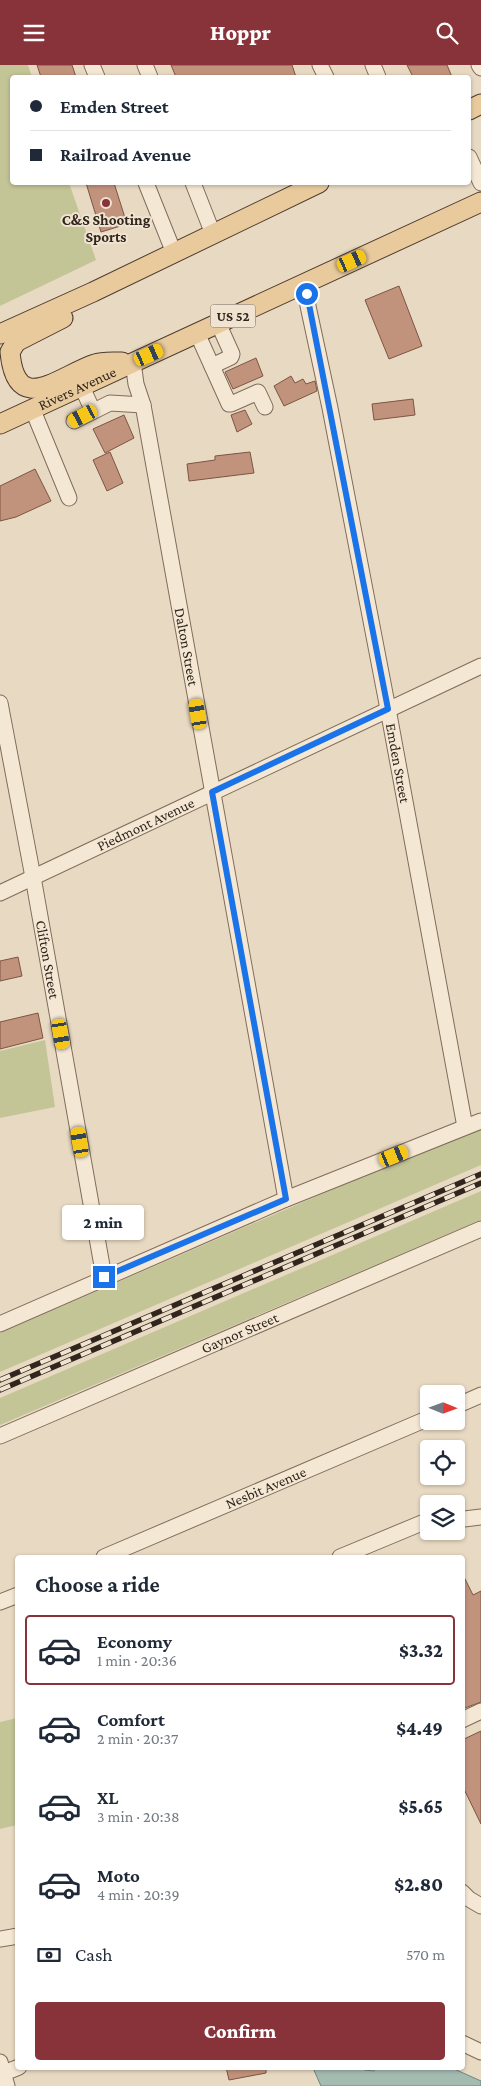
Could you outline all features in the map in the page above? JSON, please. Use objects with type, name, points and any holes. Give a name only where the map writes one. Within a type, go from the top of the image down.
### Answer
[{"type":"main road","points":[[0,334],[93,292],[315,185]]},
{"type":"main road","name":"Rivers Avenue","points":[[0,424],[481,202]]},
{"type":"main road","points":[[93,292],[81,309],[16,342],[10,352],[14,374],[20,383],[27,388],[38,389],[97,363],[133,362]]},
{"type":"main road","points":[[0,411],[75,388]]},
{"type":"street","points":[[471,161],[481,183]]},
{"type":"street","points":[[147,185],[174,253]]},
{"type":"street","points":[[193,185],[213,233]]},
{"type":"street","name":"Emden Street","points":[[306,282],[308,306],[330,408],[388,709],[465,1127]]},
{"type":"street","points":[[212,366],[231,357],[232,354],[218,323]]},
{"type":"street","points":[[197,333],[228,404],[258,392],[264,407]]},
{"type":"street","name":"Dalton Street","points":[[133,362],[136,384],[143,405],[286,1199]]},
{"type":"street","points":[[75,388],[93,411]]},
{"type":"street","points":[[74,421],[110,403],[143,405]]},
{"type":"street","points":[[32,408],[69,498]]},
{"type":"street","name":"Piedmont Avenue","points":[[0,893],[481,666]]},
{"type":"street","name":"Clifton Street","points":[[0,703],[34,877],[104,1277]]},
{"type":"street","points":[[0,1324],[286,1199],[481,1121]]},
{"type":"street","name":"Gaynor Street","points":[[0,1436],[481,1229]]},
{"type":"street","points":[[465,1402],[481,1395]]},
{"type":"street","name":"Nesbit Avenue","points":[[109,1555],[420,1422]]},
{"type":"street","points":[[465,1519],[481,1517]]},
{"type":"street","points":[[345,1555],[420,1524]]},
{"type":"street","points":[[0,1602],[15,1596]]},
{"type":"street","points":[[465,1719],[481,1711]]},
{"type":"street","points":[[465,1895],[481,1906]]},
{"type":"street","points":[[0,1939],[15,1936]]},
{"type":"street","points":[[465,2045],[481,2053]]},
{"type":"green space","points":[[0,65],[28,65],[31,75],[10,75],[10,185],[70,185],[96,260],[0,306]]},
{"type":"green space","points":[[45,1040],[55,1107],[0,1118],[0,1051]]},
{"type":"green space","points":[[481,1125],[481,1165],[0,1372],[0,1333]]},
{"type":"green space","points":[[481,1191],[481,1220],[0,1425],[0,1398]]},
{"type":"green space","points":[[15,1718],[15,1825],[0,1829],[0,1722]]},
{"type":"shaded area","points":[[314,2070],[456,2070],[481,2081],[481,2086],[321,2086]]},
{"type":"building","points":[[37,65],[72,65],[75,75],[40,75]]},
{"type":"building","points":[[171,65],[292,65],[295,75],[175,75]]},
{"type":"building","points":[[407,65],[447,65],[451,75],[412,75]]},
{"type":"building","name":"C&S Shooting Sports","points":[[87,185],[115,185],[127,224],[101,232]]},
{"type":"building","points":[[399,286],[422,346],[389,359],[365,300]]},
{"type":"building","points":[[256,358],[263,376],[233,389],[225,372]]},
{"type":"building","points":[[291,376],[295,383],[303,379],[306,384],[315,381],[317,391],[284,406],[274,386]]},
{"type":"building","points":[[413,399],[415,415],[374,420],[372,404]]},
{"type":"building","points":[[245,410],[252,424],[237,432],[231,415]]},
{"type":"building","points":[[124,415],[134,438],[105,453],[93,429]]},
{"type":"building","points":[[110,452],[123,483],[107,491],[93,460]]},
{"type":"building","points":[[250,452],[254,473],[189,481],[187,464],[215,460],[215,456]]},
{"type":"building","points":[[35,469],[51,501],[16,517],[0,521],[0,486]]},
{"type":"building","points":[[18,957],[22,976],[0,981],[0,961]]},
{"type":"building","points":[[38,1013],[43,1038],[0,1049],[0,1022]]},
{"type":"building","points":[[465,1579],[473,1595],[481,1591],[481,1702],[465,1708]]},
{"type":"building","points":[[481,1731],[481,1824],[465,1791],[465,1739]]},
{"type":"building","points":[[227,2070],[266,2070],[266,2073],[229,2080]]},
{"type":"railway","points":[[0,1380],[481,1174]]},
{"type":"railway","points":[[0,1390],[481,1183]]},
{"type":"place","name":"C&S Shooting Sports","points":[[106,203]]},
{"type":"route","points":[[104,1277],[286,1199],[212,792],[388,709],[307,294]]}]
